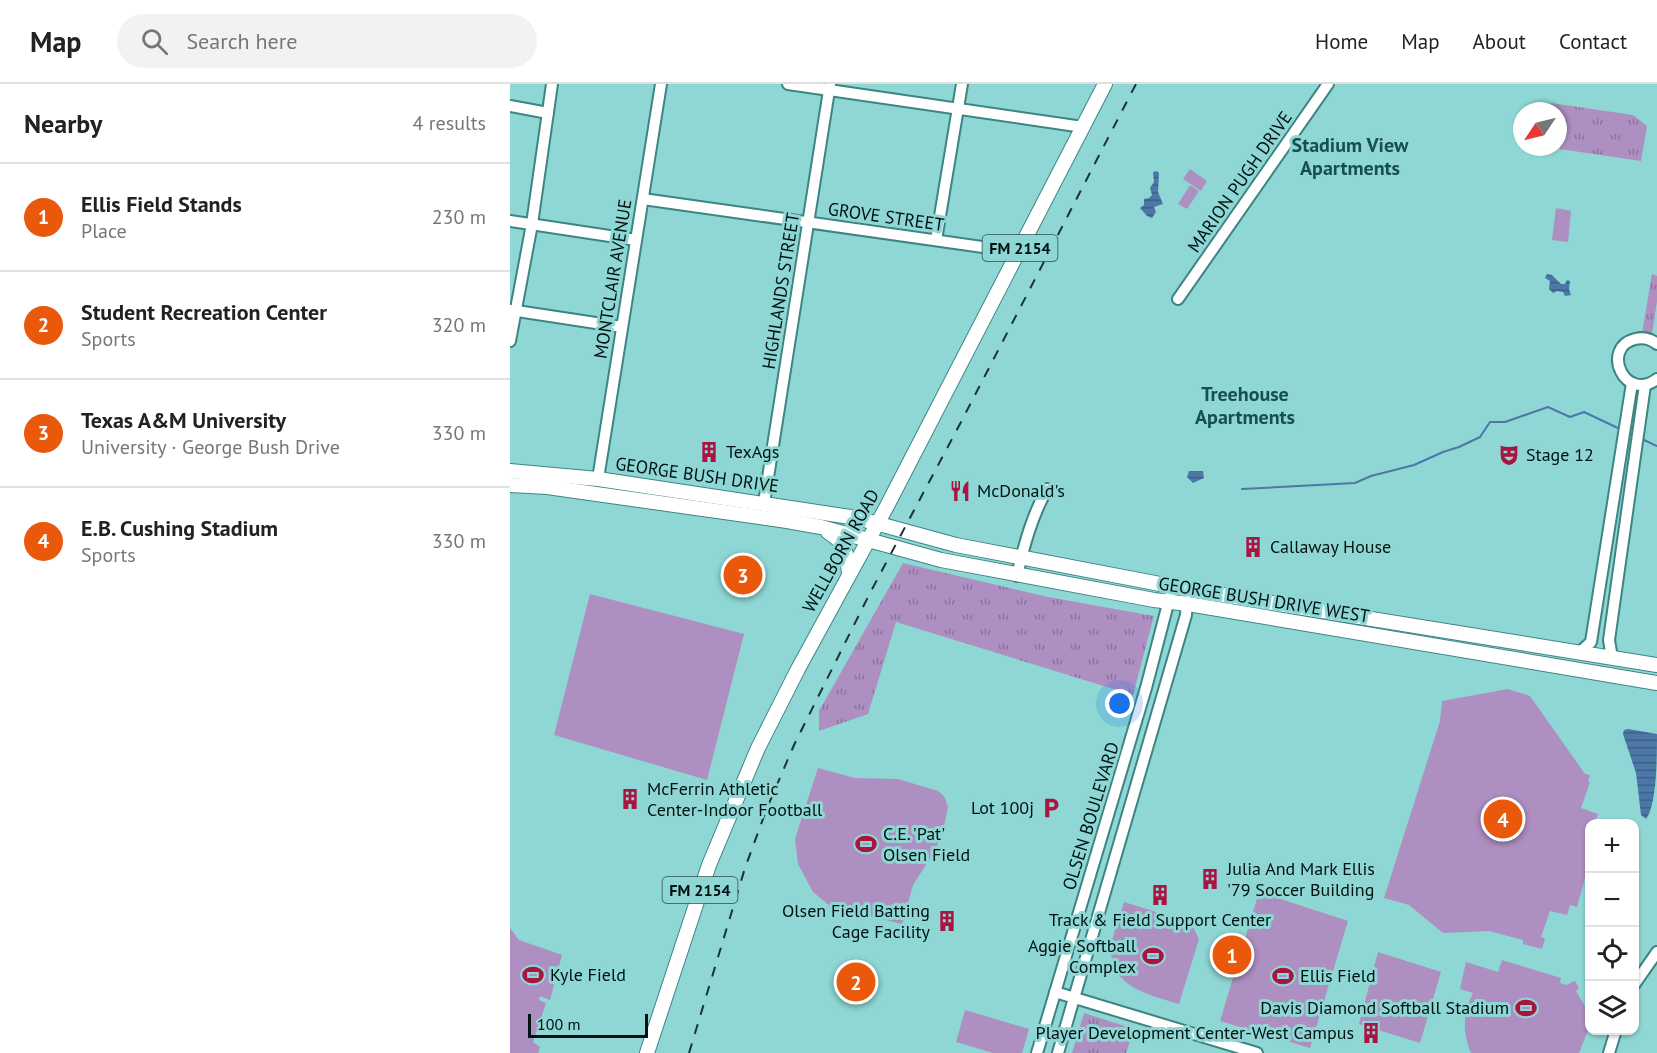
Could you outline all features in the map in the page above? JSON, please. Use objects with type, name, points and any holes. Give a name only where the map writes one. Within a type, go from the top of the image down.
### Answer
[{"type":"main road","name":"WELLBORN ROAD","points":[[648,1053],[709,865],[758,748],[1105,84]]},
{"type":"main road","name":"GEORGE BUSH DRIVE","points":[[510,471],[598,479],[764,503],[877,523]]},
{"type":"main road","points":[[514,485],[525,479],[593,485],[598,479]]},
{"type":"main road","name":"GEORGE BUSH DRIVE","points":[[514,485],[692,507],[821,527],[868,540]]},
{"type":"main road","name":"GEORGE BUSH DRIVE WEST","points":[[877,523],[956,545],[1172,587],[1657,665]]},
{"type":"main road","points":[[821,527],[836,537],[844,547],[849,573]]},
{"type":"main road","name":"GEORGE BUSH DRIVE WEST","points":[[868,540],[941,560],[1017,576],[1657,683]]},
{"type":"main road","points":[[1416,643],[1434,636],[1476,643],[1480,637]]},
{"type":"street","points":[[510,341],[513,310],[532,225],[552,84]]},
{"type":"street","name":"MONTCLAIR AVENUE","points":[[598,479],[661,84]]},
{"type":"street","points":[[788,84],[830,87],[1083,127]]},
{"type":"street","points":[[936,240],[962,84]]},
{"type":"street","name":"MARION PUGH DRIVE","points":[[1178,299],[1328,84]]},
{"type":"street","name":"HIGHLANDS STREET","points":[[764,503],[830,87]]},
{"type":"street","points":[[510,106],[548,113]]},
{"type":"street","name":"GROVE STREET","points":[[643,199],[1018,252]]},
{"type":"street","points":[[510,221],[636,240]]},
{"type":"street","points":[[513,310],[622,327]]},
{"type":"street","points":[[1657,344],[1645,338],[1637,338],[1623,346],[1618,360],[1619,370],[1624,378],[1632,383],[1645,385],[1657,379]]},
{"type":"street","points":[[1579,653],[1591,642],[1632,383]]},
{"type":"street","points":[[1612,658],[1609,640],[1645,385]]},
{"type":"street","points":[[1017,576],[1037,508],[1047,489]]},
{"type":"street","points":[[1603,570],[1618,572]]},
{"type":"street","name":"OLSEN BOULEVARD","points":[[1037,1053],[1121,773],[1172,587]]},
{"type":"street","name":"OLSEN BOULEVARD","points":[[1058,1053],[1188,604],[1186,589]]},
{"type":"street","points":[[1121,773],[1138,779]]},
{"type":"street","points":[[1638,981],[1657,951]]},
{"type":"street","points":[[1055,992],[1257,1053]]},
{"type":"street","points":[[1609,1053],[1614,1035]]},
{"type":"green space","points":[[1567,105],[1633,115],[1647,126],[1641,161],[1567,150]]},
{"type":"green space","points":[[1190,169],[1207,181],[1201,191],[1183,179]]},
{"type":"green space","points":[[1190,185],[1199,191],[1187,209],[1178,204]]},
{"type":"green space","points":[[1556,208],[1571,211],[1568,242],[1552,240]]},
{"type":"green space","points":[[1652,274],[1657,276],[1657,301],[1652,334],[1642,333]]},
{"type":"green space","points":[[903,563],[1048,597],[1154,616],[1133,695],[896,622],[868,714],[819,731],[819,711]]},
{"type":"green space","points":[[590,594],[744,634],[707,780],[554,735]]},
{"type":"green space","points":[[1508,689],[1530,696],[1585,774],[1590,775],[1588,781],[1590,782],[1581,808],[1598,814],[1596,819],[1585,819],[1585,878],[1577,907],[1570,905],[1567,915],[1550,911],[1541,937],[1545,938],[1542,949],[1523,944],[1523,940],[1489,931],[1443,933],[1409,905],[1384,898],[1440,721],[1442,701]]},
{"type":"green space","name":"C.E. 'Pat' Olsen Field","points":[[818,768],[855,778],[898,779],[938,791],[944,796],[948,807],[945,822],[936,849],[913,885],[902,924],[830,906],[813,892],[798,864],[795,839]]},
{"type":"green space","name":"Ellis Field","points":[[1259,892],[1348,921],[1310,1048],[1220,1021]]},
{"type":"green space","name":"Aggie Softball Complex","points":[[1124,902],[1191,923],[1199,939],[1179,1004],[1144,993],[1124,981],[1117,972],[1112,962],[1111,949],[1114,931]]},
{"type":"green space","name":"Kyle Field","points":[[510,928],[519,940],[562,955],[550,1000],[540,996],[539,1000],[546,1003],[533,1042],[540,1047],[538,1053],[510,1053]]},
{"type":"green space","points":[[1378,952],[1441,972],[1420,1043],[1359,1024]]},
{"type":"green space","name":"Davis Diamond Softball Stadium","points":[[1502,960],[1561,978],[1560,983],[1566,985],[1575,981],[1579,988],[1576,991],[1585,1006],[1586,1035],[1579,1053],[1471,1053],[1466,1038],[1465,1023],[1467,1008],[1473,993],[1460,989],[1466,962],[1498,972]]},
{"type":"green space","points":[[965,1010],[1029,1029],[1022,1053],[993,1053],[956,1042]]},
{"type":"green space","points":[[1084,1013],[1134,1029],[1126,1053],[1072,1053]]},
{"type":"water","points":[[1153,172],[1159,173],[1158,192],[1163,204],[1154,207],[1156,212],[1152,218],[1140,208],[1144,205],[1144,199],[1152,195],[1150,188],[1154,182]]},
{"type":"water","points":[[1547,274],[1552,275],[1561,284],[1565,284],[1567,280],[1570,281],[1571,295],[1565,296],[1563,292],[1557,291],[1553,293],[1549,289],[1550,281],[1545,278]]},
{"type":"water","points":[[1189,471],[1203,471],[1204,478],[1193,483],[1187,477]]},
{"type":"water","points":[[1624,730],[1657,734],[1654,791],[1650,812],[1646,819],[1641,815],[1636,773],[1623,734]]},
{"type":"waterway","points":[[1242,489],[1355,483],[1371,476],[1414,465],[1459,447],[1480,437],[1490,422],[1505,422],[1548,407],[1570,417],[1584,412],[1620,429]]},
{"type":"waterway","points":[[1642,439],[1657,446]]},
{"type":"railway","points":[[689,1053],[745,868],[794,745],[870,593],[1136,84]]},
{"type":"place","name":"TexAgs","points":[[709,452]]},
{"type":"place","name":"Stage 12","points":[[1509,455]]},
{"type":"place","name":"McDonald's","points":[[960,491]]},
{"type":"place","name":"Callaway House","points":[[1253,547]]},
{"type":"place","name":"Texas A&M University","points":[[743,575]]},
{"type":"place","name":"McFerrin Athletic Center-Indoor Football","points":[[630,799]]},
{"type":"place","name":"Lot 100j","points":[[1051,808]]},
{"type":"place","name":"E.B. Cushing Stadium","points":[[1503,819]]},
{"type":"place","name":"C.E. 'Pat' Olsen Field","points":[[866,844]]},
{"type":"place","name":"Julia And Mark Ellis '79 Soccer Building","points":[[1210,879]]},
{"type":"place","name":"Track & Field Support Center","points":[[1160,895]]},
{"type":"place","name":"Olsen Field Batting Cage Facility","points":[[947,921]]},
{"type":"place","name":"Ellis Field Stands","points":[[1232,955]]},
{"type":"place","name":"Aggie Softball Complex","points":[[1153,956]]},
{"type":"place","name":"Kyle Field","points":[[533,975]]},
{"type":"place","name":"Ellis Field","points":[[1283,976]]},
{"type":"place","name":"Student Recreation Center","points":[[856,982]]},
{"type":"place","name":"Davis Diamond Softball Stadium","points":[[1526,1008]]},
{"type":"place","name":"Player Development Center-West Campus","points":[[1371,1033]]},
{"type":"district","name":"Stadium View Apartments","points":[[1350,156]]},
{"type":"district","name":"Treehouse Apartments","points":[[1245,406]]}]
